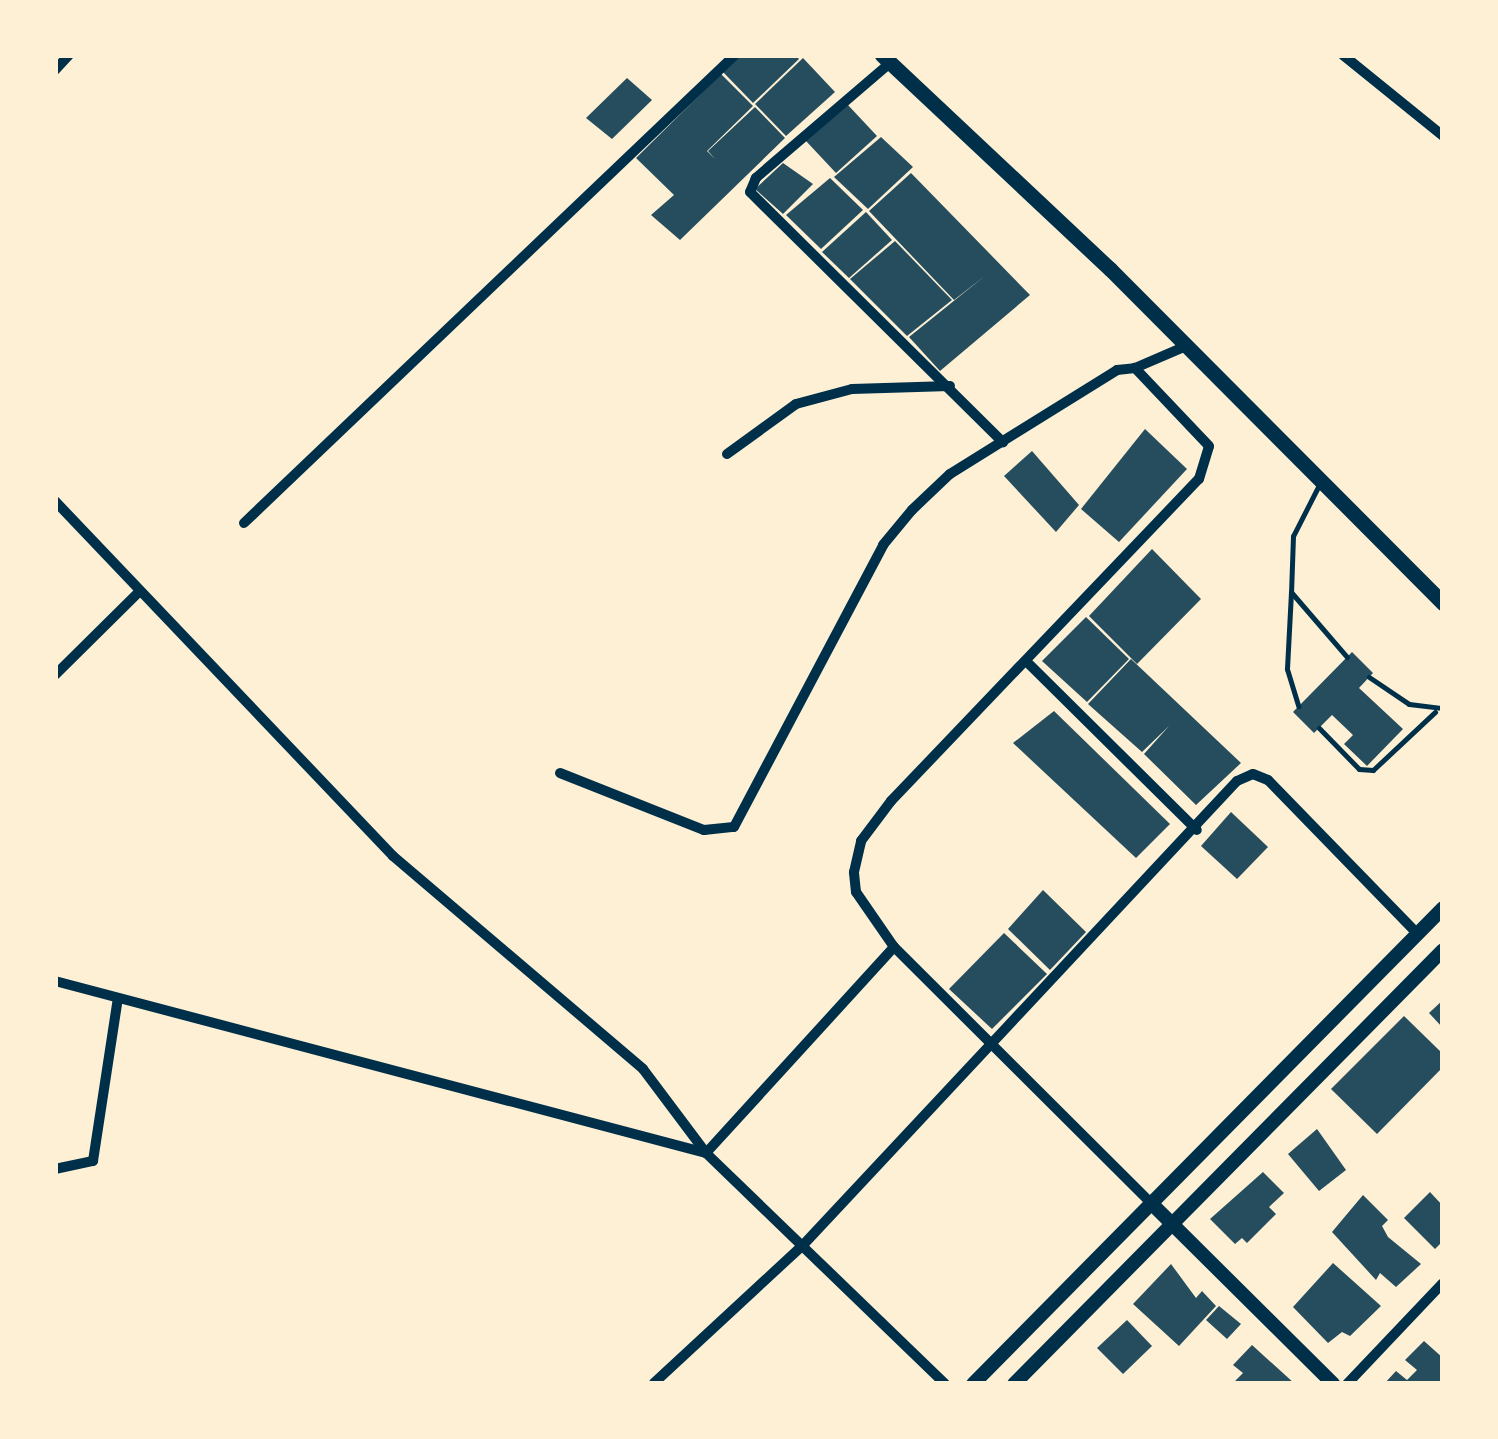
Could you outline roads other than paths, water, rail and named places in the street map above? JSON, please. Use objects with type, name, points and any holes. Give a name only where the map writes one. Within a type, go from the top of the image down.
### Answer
[{"type":"main road","points":[[886,59],[1322,478],[1443,603]]},
{"type":"street","points":[[55,70],[69,55]]},
{"type":"street","points":[[244,523],[735,55]]},
{"type":"street","points":[[1342,55],[1443,136]]},
{"type":"street","points":[[886,59],[756,178],[750,192],[1003,442]]},
{"type":"street","points":[[560,773],[704,830],[734,826],[884,545],[950,474],[1117,370],[1135,368],[1186,346]]},
{"type":"street","points":[[1135,368],[1209,446],[1207,463],[1029,664],[891,801],[862,841],[856,892],[894,946],[989,1047],[1333,1384]]},
{"type":"street","points":[[728,454],[796,404],[852,389],[950,386]]},
{"type":"street","points":[[55,501],[393,856],[643,1069],[706,1153],[945,1384]]},
{"type":"street","points":[[55,675],[139,592]]},
{"type":"street","points":[[1029,664],[1196,830]]},
{"type":"street","points":[[654,1383],[804,1244],[1196,830],[1237,780],[1253,774],[1268,780],[1417,934]]},
{"type":"street","points":[[973,1384],[1443,908]]},
{"type":"street","points":[[706,1153],[894,946]]},
{"type":"street","points":[[1014,1384],[1443,950]]},
{"type":"street","points":[[55,981],[706,1153]]},
{"type":"street","points":[[55,1169],[93,1161],[118,998]]},
{"type":"street","points":[[1347,1384],[1443,1284]]},
{"type":"lane","points":[[1298,706],[1287,669],[1293,536],[1322,478]]},
{"type":"lane","points":[[1291,592],[1347,656]]},
{"type":"lane","points":[[1370,677],[1409,704],[1435,712]]},
{"type":"lane","points":[[1319,728],[1359,769],[1372,770],[1443,708]]}]
